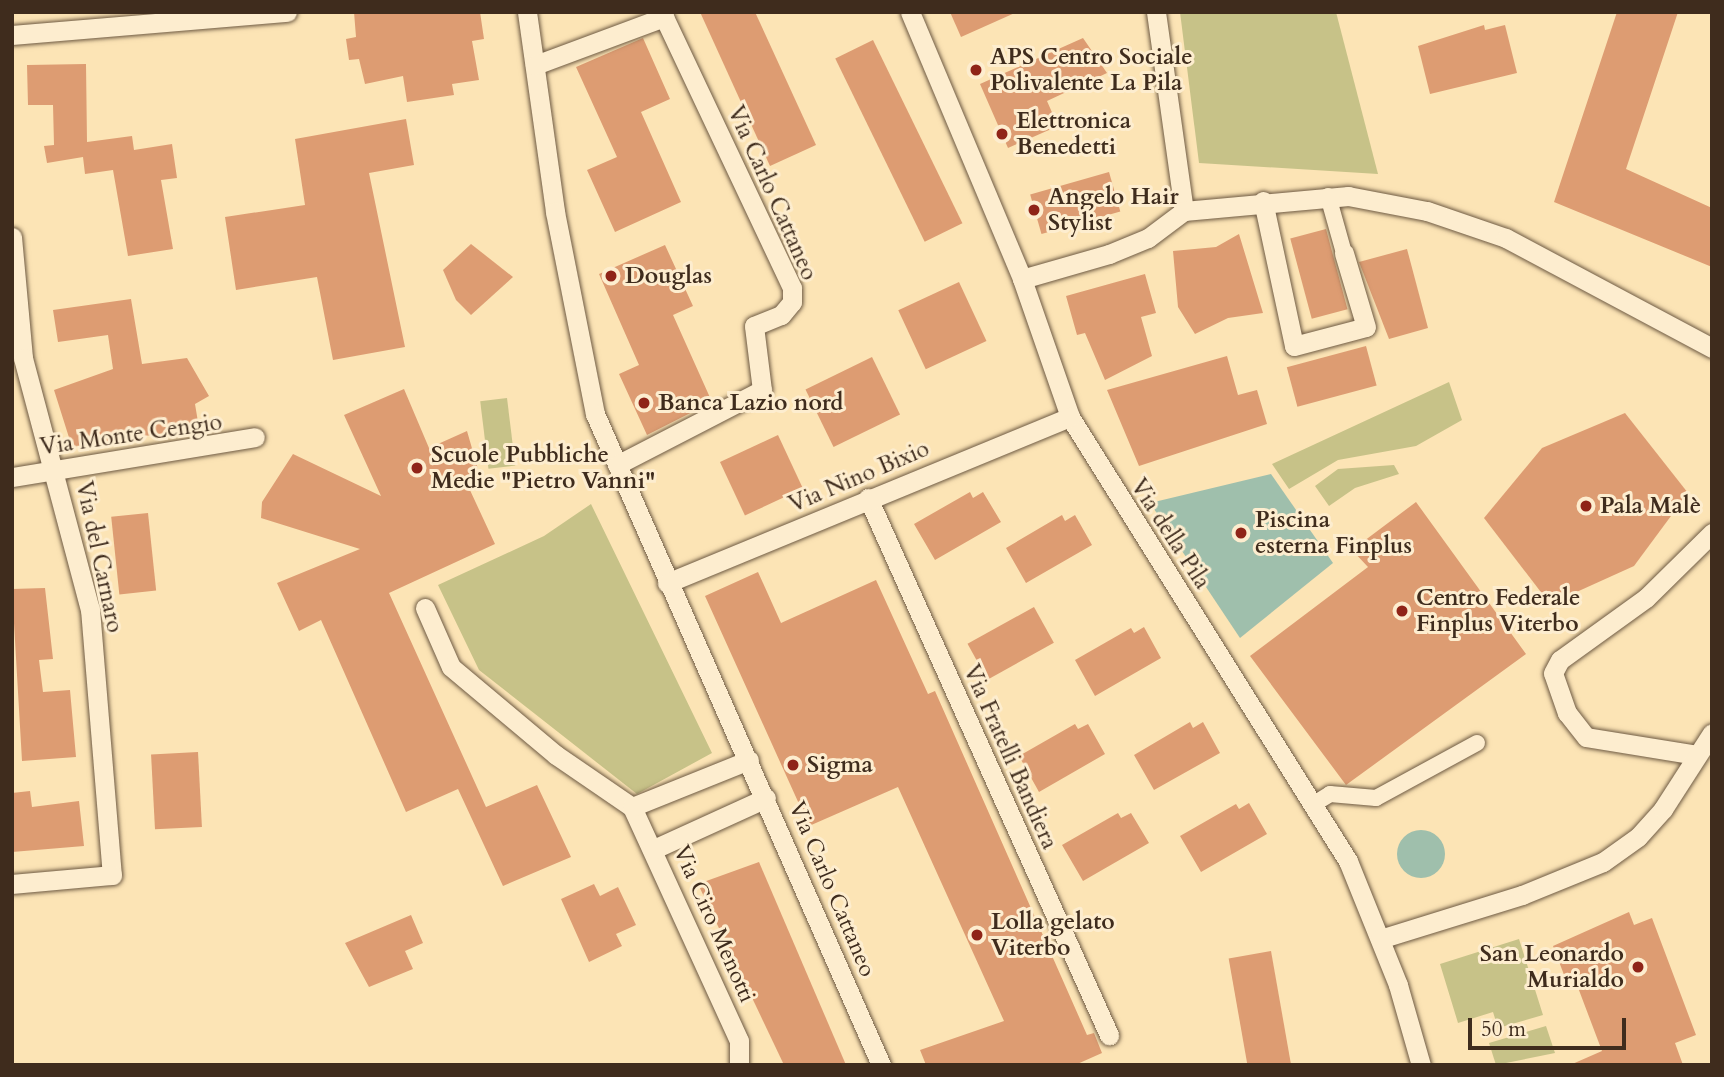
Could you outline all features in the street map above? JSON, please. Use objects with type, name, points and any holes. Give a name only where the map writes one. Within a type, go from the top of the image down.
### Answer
[{"type":"street","points":[[12,35],[287,12]]},
{"type":"street","name":"Via Carlo Cattaneo","points":[[527,12],[580,359],[617,465],[667,583],[766,798],[881,1065]]},
{"type":"street","name":"Via della Pila","points":[[910,12],[1022,279],[1070,417],[1348,861],[1380,939],[1421,1065]]},
{"type":"street","points":[[1156,12],[1184,211]]},
{"type":"street","name":"Via Carlo Cattaneo","points":[[535,65],[664,17],[792,288],[792,302],[781,315],[754,326],[762,390],[617,465]]},
{"type":"street","points":[[1022,279],[1129,246],[1184,211],[1328,196],[1427,211],[1506,238],[1712,348]]},
{"type":"street","points":[[1263,201],[1294,346],[1366,327],[1328,196]]},
{"type":"street","name":"Via del Carnaro","points":[[12,237],[23,358],[56,470],[90,609],[112,875],[12,884]]},
{"type":"street","name":"Via Nino Bixio","points":[[667,583],[1070,417]]},
{"type":"street","name":"Via Monte Cengio","points":[[12,477],[255,438]]},
{"type":"street","name":"Via Fratelli Bandiera","points":[[868,498],[1109,1035]]},
{"type":"street","points":[[1697,755],[1586,737],[1567,713],[1553,673],[1560,660],[1646,598],[1712,533]]},
{"type":"street","points":[[425,608],[451,667],[556,755],[632,807],[749,760]]},
{"type":"street","points":[[1380,939],[1522,895],[1602,862],[1638,837],[1712,733]]},
{"type":"street","points":[[1314,804],[1330,794],[1376,798],[1477,743]]},
{"type":"street","points":[[654,849],[766,798]]},
{"type":"street","name":"Via Ciro Menotti","points":[[632,807],[654,849],[739,1041],[739,1065]]},
{"type":"shaded area","points":[[1180,12],[1336,12],[1378,174],[1199,163]]},
{"type":"shaded area","points":[[1449,382],[1462,420],[1416,446],[1338,460],[1289,489],[1272,464]]},
{"type":"shaded area","points":[[507,398],[515,465],[488,469],[480,401]]},
{"type":"shaded area","points":[[1394,465],[1399,474],[1355,488],[1329,506],[1315,486],[1338,469]]},
{"type":"shaded area","name":"Piscina esterna Finplus","points":[[1271,474],[1333,563],[1240,638],[1150,503]]},
{"type":"shaded area","points":[[591,504],[712,753],[637,794],[479,670],[438,585],[544,536]]},
{"type":"shaded area","points":[[1421,830],[1438,837],[1445,854],[1438,871],[1421,878],[1404,871],[1397,854],[1404,837]]},
{"type":"shaded area","points":[[1519,939],[1543,1015],[1498,1028],[1493,1012],[1458,1023],[1440,964]]},
{"type":"shaded area","points":[[1546,1026],[1555,1053],[1496,1065],[1489,1043]]},
{"type":"building","points":[[354,12],[480,12],[484,39],[472,41],[479,80],[452,84],[454,95],[407,102],[403,76],[365,84],[359,59],[349,60],[346,39],[356,37]]},
{"type":"building","points":[[700,12],[755,12],[816,145],[770,166]]},
{"type":"building","points":[[950,12],[1017,12],[961,37]]},
{"type":"building","points":[[1617,12],[1678,12],[1626,169],[1712,208],[1712,267],[1554,202]]},
{"type":"building","points":[[1484,25],[1485,30],[1505,25],[1517,73],[1430,94],[1418,46]]},
{"type":"building","points":[[643,38],[670,99],[641,112],[681,202],[615,232],[587,170],[617,157],[576,67]]},
{"type":"building","points":[[1083,38],[1107,73],[1047,101],[1058,126],[1008,148],[980,84]]},
{"type":"building","points":[[873,40],[962,223],[925,242],[835,58]]},
{"type":"building","points":[[86,64],[87,142],[132,136],[134,150],[172,144],[177,178],[161,180],[173,249],[128,256],[113,170],[85,174],[83,157],[47,163],[44,146],[54,145],[53,105],[28,105],[27,65]]},
{"type":"building","points":[[406,119],[414,165],[369,173],[405,347],[333,360],[317,277],[236,290],[225,217],[305,205],[295,139]]},
{"type":"building","points":[[1109,172],[1120,211],[1041,234],[1030,195]]},
{"type":"building","points":[[1326,229],[1347,309],[1312,319],[1290,239]]},
{"type":"building","points":[[1239,234],[1263,313],[1228,318],[1195,334],[1178,307],[1173,251],[1216,247]]},
{"type":"building","points":[[471,244],[513,277],[471,315],[456,300],[443,270]]},
{"type":"building","points":[[665,245],[693,306],[673,315],[712,402],[647,435],[619,374],[639,365],[599,274]]},
{"type":"building","points":[[1407,249],[1428,328],[1389,339],[1359,262]]},
{"type":"building","points":[[1145,274],[1156,313],[1141,317],[1152,356],[1105,380],[1085,333],[1077,335],[1066,296]]},
{"type":"building","points":[[959,282],[986,341],[926,369],[898,310]]},
{"type":"building","points":[[131,299],[142,364],[187,358],[209,396],[195,404],[199,428],[72,447],[54,390],[113,369],[108,335],[58,342],[53,310]]},
{"type":"building","points":[[1366,346],[1377,386],[1297,407],[1287,367]]},
{"type":"building","points":[[1227,356],[1238,395],[1257,390],[1267,424],[1139,466],[1107,390]]},
{"type":"building","points":[[872,357],[900,415],[834,447],[805,389]]},
{"type":"building","points":[[404,389],[429,448],[467,431],[482,483],[469,488],[495,544],[389,593],[486,807],[537,785],[571,857],[503,886],[458,789],[406,812],[321,620],[299,631],[277,583],[360,549],[261,518],[262,502],[293,454],[381,496],[344,415]]},
{"type":"building","name":"Pala Malè","points":[[1625,413],[1688,493],[1634,566],[1550,604],[1484,518],[1542,448]]},
{"type":"building","points":[[778,435],[803,488],[745,516],[720,462]]},
{"type":"building","points":[[970,492],[973,498],[983,492],[1001,522],[935,560],[914,524]]},
{"type":"building","name":"Centro Federale Finplus Viterbo","points":[[1416,502],[1526,654],[1346,785],[1250,656],[1368,567],[1352,550]]},
{"type":"building","points":[[148,513],[156,591],[119,594],[111,517]]},
{"type":"building","points":[[1062,515],[1065,521],[1075,515],[1092,545],[1026,583],[1006,548]]},
{"type":"building","points":[[758,572],[781,623],[876,580],[928,694],[935,691],[1087,1035],[1094,1033],[1102,1053],[1075,1065],[926,1065],[920,1050],[1004,1021],[898,787],[809,826],[705,596]]},
{"type":"building","points":[[45,588],[53,659],[39,660],[43,692],[70,690],[76,757],[22,761],[12,589]]},
{"type":"building","points":[[1034,607],[1054,643],[987,680],[968,644]]},
{"type":"building","points":[[1144,627],[1161,658],[1095,696],[1075,660],[1131,628],[1134,633]]},
{"type":"building","points":[[1190,722],[1193,728],[1203,722],[1220,753],[1154,790],[1134,755]]},
{"type":"building","points":[[1075,724],[1078,729],[1088,724],[1105,754],[1039,792],[1019,756]]},
{"type":"building","points":[[198,752],[202,827],[155,829],[151,754]]},
{"type":"building","points":[[30,791],[32,807],[79,801],[84,846],[12,852],[12,793]]},
{"type":"building","points":[[1249,803],[1267,834],[1201,872],[1180,836],[1236,804],[1239,809]]},
{"type":"building","points":[[1118,813],[1121,818],[1131,813],[1149,843],[1083,881],[1062,845]]},
{"type":"building","points":[[759,862],[846,1065],[784,1065],[698,884]]},
{"type":"building","points":[[594,884],[600,896],[618,887],[636,925],[616,934],[622,946],[589,962],[561,899]]},
{"type":"building","points":[[1629,912],[1634,925],[1652,918],[1696,1035],[1675,1043],[1683,1065],[1570,1065],[1602,1051],[1574,977],[1566,980],[1553,946]]},
{"type":"building","points":[[411,915],[423,943],[405,951],[413,969],[369,987],[345,943]]},
{"type":"building","points":[[1271,951],[1291,1065],[1247,1065],[1229,958]]},
{"type":"place","name":"APS Centro Sociale Polivalente La Pila","points":[[976,70]]},
{"type":"place","name":"Elettronica Benedetti","points":[[1002,134]]},
{"type":"place","name":"Angelo Hair Stylist","points":[[1034,210]]},
{"type":"place","name":"Douglas","points":[[611,276]]},
{"type":"place","name":"Banca Lazio nord","points":[[644,403]]},
{"type":"place","name":"Scuole Pubbliche Medie \"Pietro Vanni\"","points":[[417,468]]},
{"type":"place","name":"Pala Malè","points":[[1586,506]]},
{"type":"place","name":"Piscina esterna Finplus","points":[[1241,533]]},
{"type":"place","name":"Centro Federale Finplus Viterbo","points":[[1402,611]]},
{"type":"place","name":"Sigma","points":[[793,765]]},
{"type":"place","name":"Lolla gelato Viterbo","points":[[977,935]]},
{"type":"place","name":"San Leonardo Murialdo","points":[[1638,967]]}]
